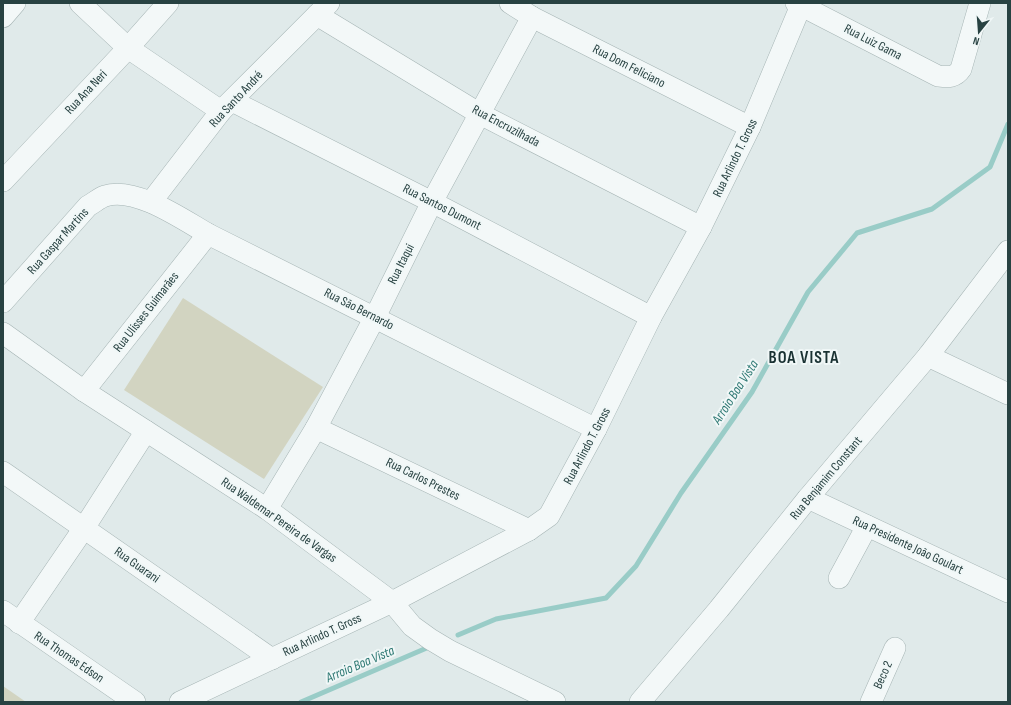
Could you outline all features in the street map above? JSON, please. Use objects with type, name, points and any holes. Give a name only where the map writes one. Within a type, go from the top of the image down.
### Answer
[{"type":"street","points":[[3,16],[15,3]]},
{"type":"street","name":"Rua Santos Dumont","points":[[80,3],[128,48],[227,106],[432,202],[651,317]]},
{"type":"street","name":"Rua Ana Neri","points":[[3,181],[128,48],[168,3]]},
{"type":"street","name":"Rua Dom Feliciano","points":[[510,3],[532,17],[750,128]]},
{"type":"street","name":"Rua Luiz Gama","points":[[800,4],[938,76],[951,77],[958,74],[961,69],[980,3]]},
{"type":"street","name":"Rua Arlindo T. Gross","points":[[180,702],[392,602],[529,530],[549,516],[596,430],[651,317],[701,227],[750,128],[800,4]]},
{"type":"street","name":"Rua Santo André","points":[[151,202],[227,106],[323,9]]},
{"type":"street","name":"Rua Encruzilhada","points":[[323,9],[480,114],[701,227]]},
{"type":"street","name":"Rua Itaqui","points":[[267,509],[316,428],[375,317],[432,202],[532,17]]},
{"type":"street","name":"Rua São Bernardo","points":[[121,194],[151,202],[208,234],[375,317],[596,430]]},
{"type":"street","name":"Rua Gaspar Martins","points":[[3,302],[88,206],[105,196],[121,194]]},
{"type":"street","name":"Rua Ulisses Guimarães","points":[[84,391],[208,234]]},
{"type":"street","name":"Rua Benjamim Constant","points":[[640,702],[719,609],[808,498],[928,356],[1008,251]]},
{"type":"street","name":"Rua Waldemar Pereira de Vargas","points":[[3,332],[84,391],[267,509],[392,602],[412,626],[430,639],[450,651],[555,702]]},
{"type":"street","points":[[928,356],[1008,394]]},
{"type":"street","name":"Rua Carlos Prestes","points":[[316,428],[529,530]]},
{"type":"street","points":[[11,617],[84,528],[146,431]]},
{"type":"street","name":"Rua Guarani","points":[[3,472],[272,659]]},
{"type":"street","name":"Rua Presidente João Goulart","points":[[808,498],[1008,592]]},
{"type":"street","points":[[839,578],[867,526]]},
{"type":"street","name":"Rua Thomas Edson","points":[[11,617],[136,702]]},
{"type":"street","name":"Beco 2","points":[[871,702],[895,648]]},
{"type":"green space","points":[[183,298],[323,387],[264,479],[124,390]]},
{"type":"green space","points":[[3,686],[26,702],[3,702]]},
{"type":"waterway","name":"Arroio Boa Vista","points":[[458,635],[496,619],[606,598],[636,566],[681,493],[752,392],[808,292],[857,233],[932,209],[990,167],[1008,124]]},
{"type":"waterway","name":"Arroio Boa Vista","points":[[301,702],[429,647]]},
{"type":"district","name":"BOA VISTA","points":[[804,358]]}]
